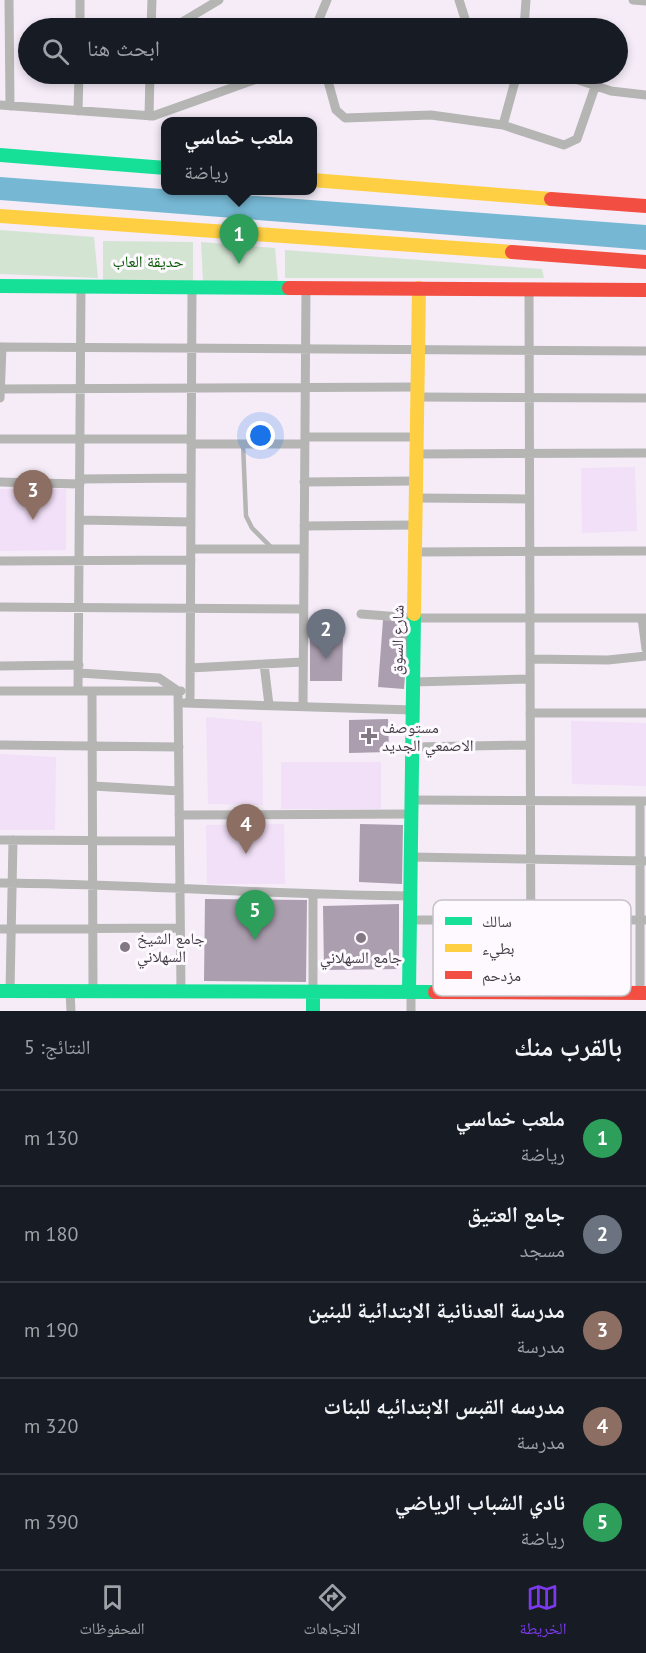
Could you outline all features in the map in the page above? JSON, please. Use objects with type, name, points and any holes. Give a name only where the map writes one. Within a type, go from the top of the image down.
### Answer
[{"type":"street","points":[[9,0],[5,105],[149,116],[242,84]]},
{"type":"street","points":[[80,0],[80,18]]},
{"type":"street","points":[[151,18],[152,0]]},
{"type":"street","points":[[189,18],[219,0]]},
{"type":"street","points":[[319,18],[327,0]]},
{"type":"street","points":[[459,0],[465,18]]},
{"type":"street","points":[[525,18],[526,0]]},
{"type":"street","points":[[633,0],[646,1]]},
{"type":"street","points":[[78,111],[79,84]]},
{"type":"street","points":[[149,116],[150,84]]},
{"type":"street","points":[[329,84],[336,110],[345,118],[431,116],[503,125],[564,145],[577,139],[595,87]]},
{"type":"street","points":[[503,125],[514,84]]},
{"type":"street","points":[[587,84],[646,95]]},
{"type":"street","points":[[0,154],[161,168]]},
{"type":"street","points":[[317,180],[646,206]]},
{"type":"street","points":[[0,216],[646,262]]},
{"type":"street","points":[[0,286],[646,290]]},
{"type":"street","points":[[78,691],[81,287]]},
{"type":"street","points":[[190,703],[192,287]]},
{"type":"street","points":[[303,706],[306,288]]},
{"type":"street","name":"شارع السوق","points":[[410,992],[419,288]]},
{"type":"street","points":[[529,289],[530,900]]},
{"type":"street","points":[[0,398],[1,347],[646,351]]},
{"type":"street","points":[[0,389],[305,387],[529,398],[646,398]]},
{"type":"street","points":[[0,439],[80,438],[243,444],[417,437]]},
{"type":"street","points":[[417,454],[646,453]]},
{"type":"street","points":[[0,482],[191,478]]},
{"type":"street","points":[[304,482],[416,481]]},
{"type":"street","points":[[416,498],[530,499]]},
{"type":"street","points":[[80,520],[191,522]]},
{"type":"street","points":[[304,526],[416,525]]},
{"type":"street","points":[[191,549],[304,549]]},
{"type":"street","points":[[415,552],[646,550]]},
{"type":"street","points":[[0,561],[191,561]]},
{"type":"street","points":[[0,607],[303,609]]},
{"type":"street","points":[[361,614],[414,618],[644,618],[646,649]]},
{"type":"street","points":[[0,656],[0,666],[79,669],[159,678],[178,691]]},
{"type":"street","points":[[530,658],[608,660],[646,656]]},
{"type":"street","points":[[190,668],[303,662]]},
{"type":"street","points":[[264,664],[269,705]]},
{"type":"street","points":[[413,682],[530,680]]},
{"type":"street","points":[[0,691],[190,691]]},
{"type":"street","points":[[92,691],[93,991]]},
{"type":"street","points":[[178,691],[181,991]]},
{"type":"street","points":[[178,703],[413,710]]},
{"type":"street","points":[[530,713],[646,713]]},
{"type":"street","points":[[0,745],[179,747]]},
{"type":"street","points":[[412,747],[530,745]]},
{"type":"street","points":[[93,786],[179,791]]},
{"type":"street","points":[[179,815],[530,801],[643,801],[643,993]]},
{"type":"street","points":[[0,840],[179,840]]},
{"type":"street","points":[[13,840],[11,929],[5,991],[433,992]]},
{"type":"street","points":[[411,857],[643,861]]},
{"type":"street","points":[[0,883],[93,884],[313,895],[410,896]]},
{"type":"street","points":[[313,895],[313,1011]]},
{"type":"street","points":[[410,920],[433,920]]},
{"type":"street","points":[[0,929],[180,928]]},
{"type":"street","points":[[70,991],[71,1011]]},
{"type":"street","points":[[410,992],[411,1011]]},
{"type":"lane","points":[[243,444],[246,516],[252,528],[273,549]]},
{"type":"shaded area","points":[[635,467],[637,531],[582,533],[581,468]]},
{"type":"shaded area","points":[[0,489],[66,489],[66,550],[0,551]]},
{"type":"shaded area","points":[[206,717],[262,722],[263,805],[208,804]]},
{"type":"shaded area","points":[[571,721],[646,723],[646,786],[572,784]]},
{"type":"shaded area","points":[[0,754],[56,757],[55,830],[0,830]]},
{"type":"shaded area","points":[[281,762],[381,762],[381,809],[281,809]]},
{"type":"shaded area","points":[[284,824],[285,884],[207,884],[206,825]]},
{"type":"green space","points":[[0,230],[94,237],[98,278],[0,274]]},
{"type":"green space","name":"حديقة العاب","points":[[103,241],[193,242],[193,281],[103,280]]},
{"type":"green space","points":[[201,242],[275,248],[278,281],[203,281]]},
{"type":"green space","points":[[285,250],[542,269],[544,278],[285,278]]},
{"type":"water","points":[[0,177],[161,189],[161,195],[242,195],[646,225],[646,250],[0,200]]},
{"type":"building","points":[[383,620],[409,621],[404,689],[378,687]]},
{"type":"building","points":[[310,636],[343,637],[342,681],[310,681]]},
{"type":"building","name":"مستوصف الاصمعي الجديد","points":[[388,719],[389,752],[349,753],[349,720]]},
{"type":"building","points":[[360,824],[403,825],[402,884],[359,882]]},
{"type":"building","points":[[205,899],[307,900],[306,982],[204,981]]},
{"type":"building","name":"جامع السهلاني","points":[[399,904],[399,969],[324,970],[323,906]]},
{"type":"traffic: fast","points":[[0,155],[161,168]]},
{"type":"traffic: fast","points":[[0,286],[289,288]]},
{"type":"traffic: fast","points":[[409,992],[414,614]]},
{"type":"traffic: fast","points":[[0,991],[433,992]]},
{"type":"traffic: fast","points":[[313,992],[313,1011]]},
{"type":"traffic: slow","points":[[317,180],[551,199]]},
{"type":"traffic: slow","points":[[0,216],[512,252]]},
{"type":"traffic: slow","points":[[414,614],[419,288]]},
{"type":"traffic: jam","points":[[551,199],[646,206]]},
{"type":"traffic: jam","points":[[512,252],[646,262]]},
{"type":"traffic: jam","points":[[289,288],[646,290]]},
{"type":"traffic: jam","points":[[631,993],[646,993]]},
{"type":"place","name":"ملعب خماسي","points":[[239,264]]},
{"type":"place","name":"مدرسة العدنانية الابتدائية للبنين","points":[[33,520]]},
{"type":"place","name":"جامع العتيق","points":[[326,659]]},
{"type":"place","name":"مستوصف الاصمعي الجديد","points":[[369,736]]},
{"type":"place","name":"مدرسه القبس الابتدائيه للبنات","points":[[246,854]]},
{"type":"place","name":"جامع السهلاني","points":[[361,938]]},
{"type":"place","name":"نادي الشباب الرياضي","points":[[255,940]]},
{"type":"place","name":"جامع الشيخ السهلاني","points":[[125,947]]}]
